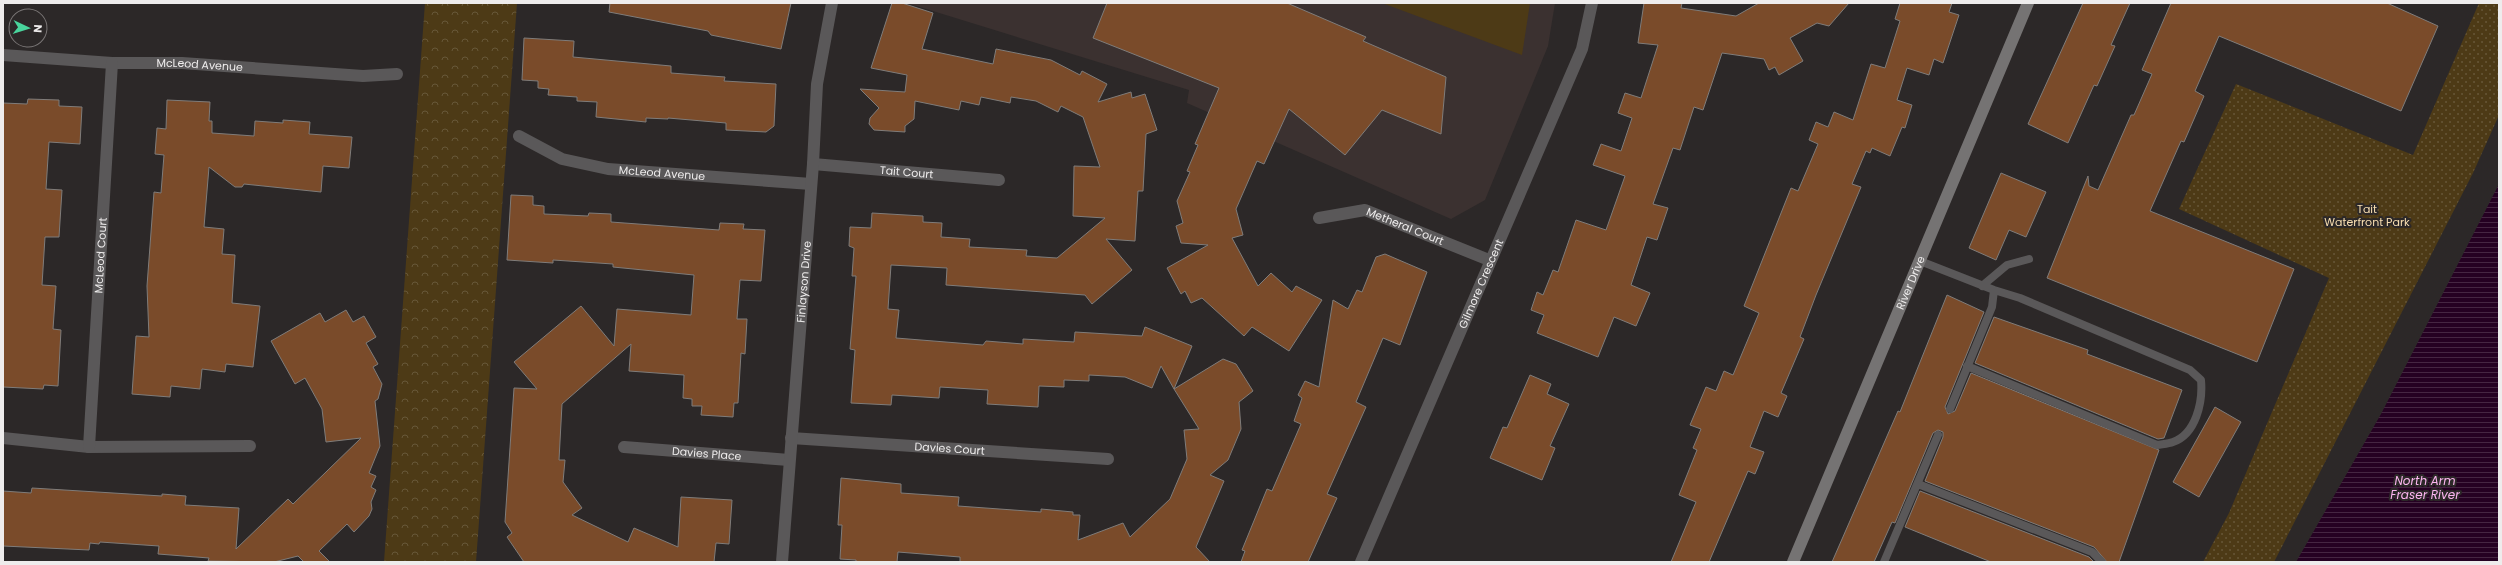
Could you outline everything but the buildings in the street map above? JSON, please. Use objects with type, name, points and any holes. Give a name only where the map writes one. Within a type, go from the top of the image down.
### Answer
[{"type":"street","name":"Finlayson Drive","points":[[782,562],[813,164],[817,84],[832,3]]},
{"type":"street","name":"Gilmore Crescent","points":[[1361,562],[1582,49],[1592,3]]},
{"type":"street","name":"River Drive","points":[[1793,562],[2028,3]]},
{"type":"street","name":"McLeod Avenue","points":[[3,54],[112,63],[182,63],[363,76],[397,74]]},
{"type":"street","name":"McLeod Court","points":[[89,447],[112,63]]},
{"type":"street","name":"McLeod Avenue","points":[[519,136],[562,159],[608,169],[811,184]]},
{"type":"street","name":"Tait Court","points":[[813,164],[1000,180]]},
{"type":"street","name":"Metheral Court","points":[[1319,218],[1365,210],[1490,260]]},
{"type":"street","points":[[3,438],[89,447],[250,446]]},
{"type":"street","name":"Davies Court","points":[[791,438],[1108,459]]},
{"type":"street","name":"Davies Place","points":[[624,447],[789,460]]},
{"type":"lane","points":[[1982,286],[2007,265],[2029,259]]},
{"type":"lane","points":[[1920,261],[1982,286],[2020,298],[2190,370],[2201,380],[2203,396],[2195,420],[2184,435],[2172,443],[2157,445],[1967,366]]},
{"type":"lane","points":[[1950,409],[1992,307],[1994,290]]},
{"type":"lane","points":[[1884,562],[1938,435]]},
{"type":"lane","points":[[1918,484],[2092,552],[2102,562]]},
{"type":"shaded area","points":[[907,3],[1555,3],[1548,46],[1485,200],[1451,219],[1187,103],[1189,90]]},
{"type":"green space","points":[[425,3],[517,3],[476,562],[384,562]]},
{"type":"green space","points":[[1382,3],[1530,3],[1522,55]]},
{"type":"green space","name":"Tait Waterfront Park","points":[[2479,3],[2499,3],[2499,115],[2473,173],[2274,562],[2203,562],[2229,513],[2329,278],[2179,209],[2236,84],[2413,155]]},
{"type":"water","name":"North Arm Fraser River","points":[[2499,184],[2499,562],[2296,562],[2381,414]]}]
